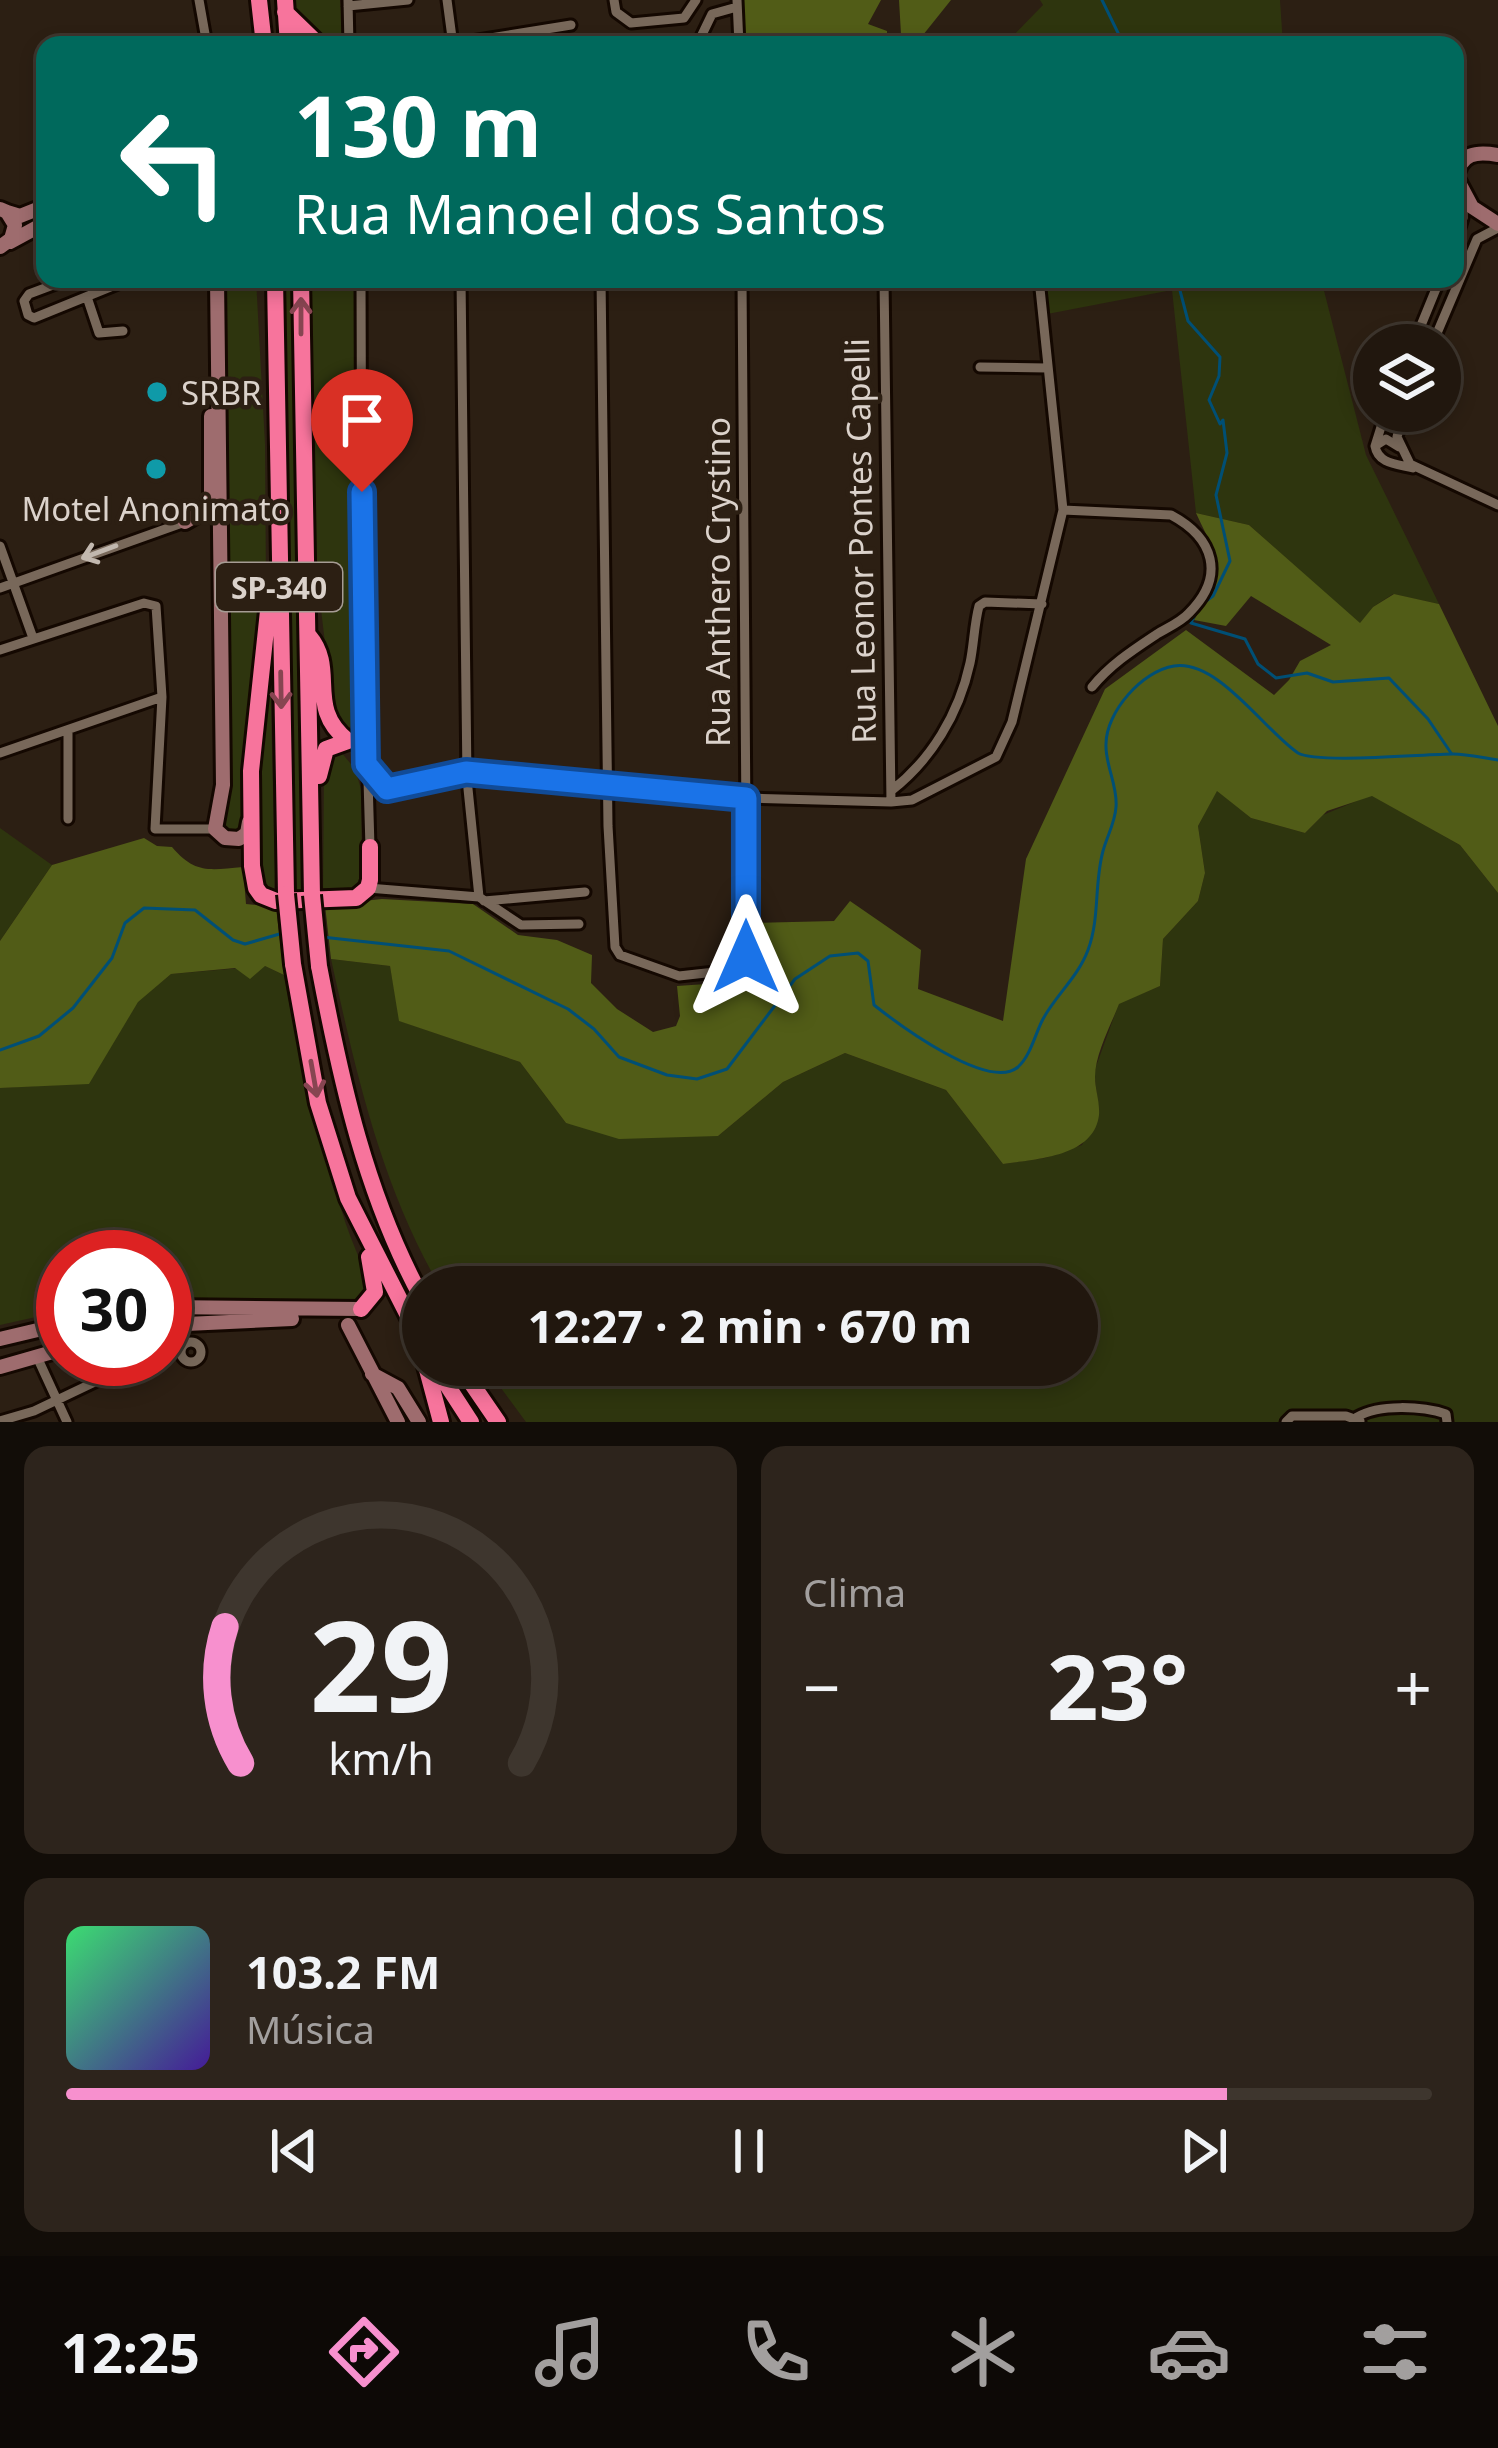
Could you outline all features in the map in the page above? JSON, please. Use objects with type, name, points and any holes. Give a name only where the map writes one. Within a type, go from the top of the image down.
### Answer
[{"type":"highway","points":[[259,0],[263,36]]},
{"type":"highway","points":[[285,6],[287,36]]},
{"type":"highway","points":[[285,6],[311,36]]},
{"type":"highway","name":"SP-340","points":[[273,288],[286,894],[293,964],[318,1103],[361,1228],[402,1306]]},
{"type":"highway","name":"SP-340","points":[[301,288],[312,895],[319,966],[344,1096],[374,1189],[408,1266]]},
{"type":"highway","points":[[276,478],[250,788],[252,866],[261,895],[276,902],[349,900],[368,888],[370,847]]},
{"type":"highway","points":[[309,636],[321,656],[324,710],[330,723],[357,743]]},
{"type":"highway","points":[[311,785],[319,777],[326,749],[357,743]]},
{"type":"highway","points":[[361,1228],[375,1292],[361,1309]]},
{"type":"highway","points":[[434,1386],[441,1422]]},
{"type":"highway","points":[[445,1386],[471,1422]]},
{"type":"highway","points":[[473,1386],[498,1422]]},
{"type":"street","points":[[199,0],[205,36]]},
{"type":"street","points":[[349,36],[348,3],[408,0]]},
{"type":"street","points":[[447,0],[452,36]]},
{"type":"street","points":[[614,0],[616,12],[631,23],[684,18],[696,0]]},
{"type":"street","points":[[701,36],[712,14],[737,3],[739,36]]},
{"type":"street","points":[[506,36],[571,25]]},
{"type":"street","points":[[1464,158],[1473,153],[1498,155]]},
{"type":"street","points":[[1464,197],[1498,226],[1477,239],[1464,270]]},
{"type":"street","points":[[4,211],[20,216],[36,210]]},
{"type":"street","points":[[3,246],[15,225],[4,211]]},
{"type":"street","points":[[3,246],[36,228]]},
{"type":"street","points":[[45,288],[29,294],[24,302],[28,316],[34,318],[108,288]]},
{"type":"street","points":[[0,587],[185,522],[211,507],[208,288]]},
{"type":"street","points":[[215,829],[224,785],[217,288]]},
{"type":"street","points":[[361,288],[357,743],[366,764],[387,789]]},
{"type":"street","points":[[461,288],[466,772],[482,899],[516,924],[579,924]]},
{"type":"street","points":[[601,288],[610,787]]},
{"type":"street","name":"Rua Anthero Crystino","points":[[610,787],[616,952],[679,976],[742,966],[746,957],[742,288]]},
{"type":"street","name":"Rua Leonor Pontes Capelli","points":[[884,288],[891,797]]},
{"type":"street","points":[[369,802],[387,789],[466,772],[746,798],[911,800],[991,761],[1001,752],[1063,510],[1040,288]]},
{"type":"street","points":[[1422,324],[1436,288]]},
{"type":"street","points":[[1441,324],[1456,288]]},
{"type":"street","points":[[87,297],[99,333],[123,331]]},
{"type":"street","points":[[980,367],[1047,368]]},
{"type":"street","points":[[1379,432],[1375,446],[1386,462],[1418,470],[1498,505]]},
{"type":"street","points":[[1398,432],[1399,447]]},
{"type":"street","points":[[1375,446],[1386,440],[1399,447],[1418,470]]},
{"type":"street","points":[[1063,510],[1171,515],[1210,550],[1213,564],[1210,580],[1189,614],[1109,667],[1092,687]]},
{"type":"street","points":[[185,522],[200,521],[212,528],[221,573]]},
{"type":"street","points":[[0,546],[34,638]]},
{"type":"street","points":[[891,797],[917,771],[951,717],[966,682],[979,606],[985,602],[1042,604]]},
{"type":"street","points":[[0,650],[151,603],[159,612],[162,697],[155,829],[215,829],[231,840],[247,833],[250,788]]},
{"type":"street","points":[[0,753],[162,697]]},
{"type":"street","points":[[68,730],[68,818]]},
{"type":"street","points":[[366,764],[370,847]]},
{"type":"street","points":[[368,888],[482,899],[585,892]]},
{"type":"street","points":[[192,1307],[361,1309]]},
{"type":"street","points":[[361,1309],[349,1318],[348,1325],[398,1422]]},
{"type":"street","points":[[192,1324],[337,1319],[348,1325]]},
{"type":"street","points":[[0,1340],[36,1331]]},
{"type":"street","points":[[0,1367],[36,1359]]},
{"type":"street","points":[[372,1373],[407,1397],[419,1422]]},
{"type":"street","points":[[50,1386],[67,1422]]},
{"type":"street","points":[[0,1421],[87,1386]]},
{"type":"street","points":[[1360,1421],[1357,1417],[1370,1410],[1434,1409],[1447,1414],[1447,1422]]},
{"type":"street","points":[[1286,1422],[1292,1416],[1346,1416],[1360,1421]]},
{"type":"green space","points":[[289,0],[340,0],[343,36],[319,36],[292,13]]},
{"type":"green space","points":[[741,0],[881,0],[868,24],[887,31],[887,36],[744,36]]},
{"type":"green space","points":[[899,0],[951,0],[922,36],[901,34]]},
{"type":"green space","points":[[1040,0],[1280,0],[1282,36],[1013,36],[1043,5]]},
{"type":"green space","points":[[221,288],[256,288],[266,586],[247,823],[242,834],[223,832],[221,821],[229,792]]},
{"type":"green space","points":[[283,288],[294,288],[304,896],[295,896]]},
{"type":"green space","points":[[312,288],[355,288],[360,699],[354,724],[347,729],[334,719],[314,550]]},
{"type":"green space","points":[[1040,288],[1323,288],[1353,404],[1353,432],[1360,432],[1366,455],[1439,604],[1393,594],[1373,607],[1360,624],[1249,525],[1196,513],[1172,290],[1042,315]]},
{"type":"green space","points":[[1196,513],[1249,525],[1360,623],[1373,607],[1394,594],[1439,604],[1498,726],[1498,893],[1460,845],[1372,796],[1327,811],[1305,833],[1251,818],[1217,791],[1198,826],[1205,873],[1198,901],[1163,939],[1160,986],[1119,1004],[1096,1068],[1099,1115],[1095,1129],[1075,1148],[1003,1164],[946,1090],[845,1053],[783,1082],[718,1136],[619,1139],[566,1123],[520,1062],[399,1021],[390,966],[331,959],[325,905],[382,899],[473,904],[518,935],[557,940],[592,955],[591,983],[617,1009],[653,1032],[676,1026],[680,1016],[677,986],[750,981],[753,923],[834,921],[850,901],[921,950],[918,989],[1003,1021],[1026,859],[1105,689],[1186,630],[1274,695],[1300,661],[1331,645],[1251,596],[1226,626],[1194,620],[1218,567]]},
{"type":"green space","points":[[270,666],[274,897],[256,854],[254,822]]},
{"type":"green space","points":[[341,752],[355,769],[361,789],[362,873],[354,890],[323,895],[324,768],[328,756]]},
{"type":"green space","points":[[1217,790],[1251,818],[1305,833],[1323,815],[1371,795],[1460,845],[1498,893],[1498,1422],[526,1422],[499,1386],[1098,1386],[1098,1266],[429,1266],[386,1168],[331,959],[390,966],[400,1021],[520,1062],[566,1123],[718,1136],[783,1082],[845,1053],[946,1090],[1003,1164],[1045,1158],[1082,1145],[1099,1111],[1094,1072],[1119,1003],[1160,986],[1163,939],[1198,901],[1205,873],[1198,826]]},
{"type":"green space","points":[[0,828],[52,865],[0,941]]},
{"type":"green space","points":[[144,838],[157,846],[172,847],[196,866],[243,867],[246,904],[276,907],[284,975],[265,966],[250,979],[235,968],[171,974],[138,1002],[89,1084],[0,1088],[0,941],[52,865]]},
{"type":"green space","points":[[265,966],[284,975],[325,1156],[368,1286],[355,1305],[192,1299],[192,1230],[36,1230],[36,1317],[0,1325],[0,1088],[89,1083],[138,1001],[171,974]]},
{"type":"waterway","points":[[1102,0],[1120,36]]},
{"type":"waterway","points":[[1179,288],[1188,321],[1220,357],[1219,376],[1209,400],[1220,424],[1223,420],[1227,453],[1216,495],[1230,561],[1213,596],[1202,604]]},
{"type":"waterway","points":[[1196,612],[1191,623],[1245,639],[1258,664],[1276,678],[1307,673],[1333,682],[1389,678],[1428,719],[1451,753]]},
{"type":"waterway","points":[[322,937],[449,951],[568,1009],[619,1057],[667,1075],[697,1079],[727,1069],[795,979],[830,956],[858,953],[868,961],[874,1005],[944,1052],[987,1071],[1004,1072],[1022,1062],[1043,1019],[1088,950],[1100,863],[1116,807],[1106,752],[1108,732],[1119,707],[1150,676],[1174,666],[1207,674],[1285,743],[1309,756],[1453,754],[1498,760]]},
{"type":"waterway","points":[[0,1050],[39,1036],[73,1008],[112,958],[125,923],[144,908],[195,910],[245,944],[283,933]]},
{"type":"place","name":"SRBR","points":[[157,392]]},
{"type":"place","name":"Motel Anonimato","points":[[156,469]]},
{"type":"route","points":[[362,492],[366,764],[374,776],[387,789],[466,772],[746,798],[746,957]]}]
